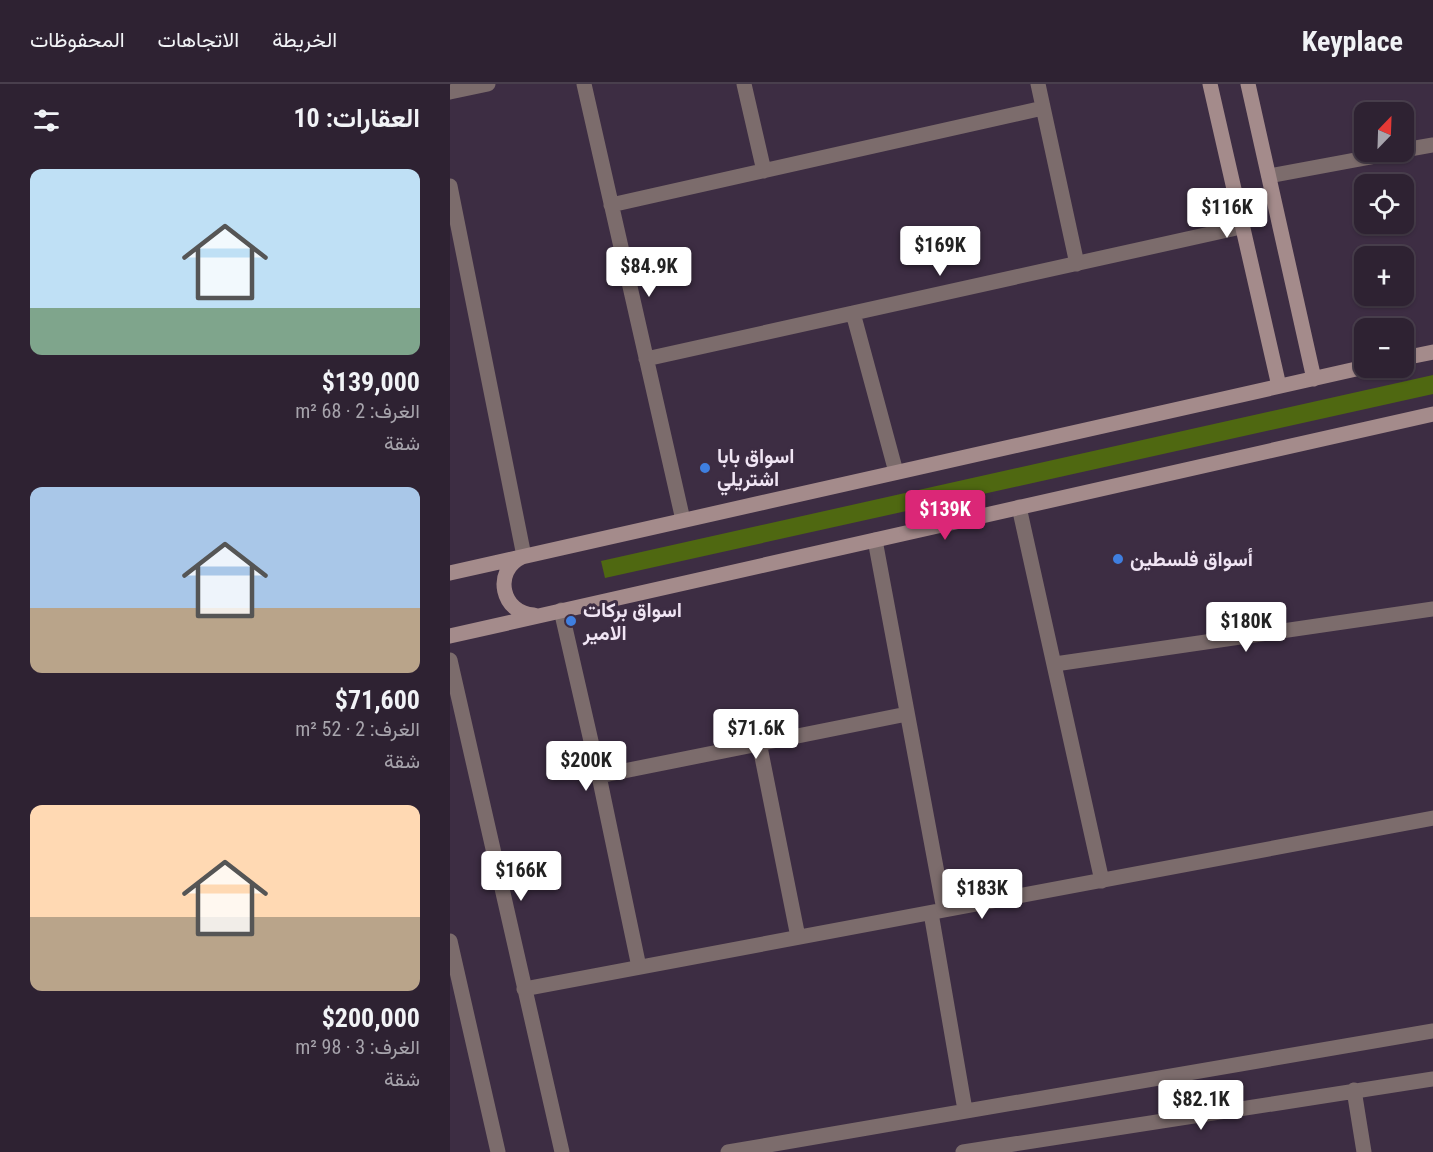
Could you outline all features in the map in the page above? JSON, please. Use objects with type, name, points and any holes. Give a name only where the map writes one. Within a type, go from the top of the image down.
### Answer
[{"type":"main road","points":[[1210,84],[1279,386]]},
{"type":"main road","points":[[1248,84],[1314,379]]},
{"type":"main road","points":[[1414,356],[1433,352]]},
{"type":"main road","points":[[450,573],[1354,370]]},
{"type":"main road","points":[[450,636],[1433,414]]},
{"type":"main road","points":[[524,556],[517,559],[506,571],[503,588],[505,596],[515,609],[522,613],[538,615]]},
{"type":"street","points":[[450,92],[488,84]]},
{"type":"street","points":[[584,84],[683,520]]},
{"type":"street","points":[[744,84],[764,171]]},
{"type":"street","points":[[1038,84],[1077,264]]},
{"type":"street","points":[[611,205],[1043,108]]},
{"type":"street","points":[[1414,148],[1433,145]]},
{"type":"street","points":[[1269,176],[1354,160]]},
{"type":"street","points":[[450,186],[524,556]]},
{"type":"street","points":[[646,359],[1241,227]]},
{"type":"street","points":[[853,313],[896,472]]},
{"type":"street","points":[[1019,507],[1102,881]]},
{"type":"street","points":[[875,540],[907,714],[938,911],[964,1110]]},
{"type":"street","points":[[1055,664],[1433,609]]},
{"type":"street","points":[[561,610],[639,967]]},
{"type":"street","points":[[450,660],[562,1152]]},
{"type":"street","points":[[599,776],[907,714]]},
{"type":"street","points":[[759,742],[798,937]]},
{"type":"street","points":[[524,989],[1433,818]]},
{"type":"street","points":[[450,940],[498,1152]]},
{"type":"street","points":[[728,1152],[1433,1031]]},
{"type":"street","points":[[963,1152],[1433,1079]]},
{"type":"street","points":[[1354,1090],[1364,1152]]},
{"type":"green space","points":[[1433,375],[1433,394],[605,578],[601,561]]},
{"type":"place","name":"اسواق بابا اشتريلي","points":[[705,468]]},
{"type":"place","name":"أسواق فلسطين","points":[[1118,559]]},
{"type":"place","name":"اسواق بركات الامير","points":[[571,621]]}]
